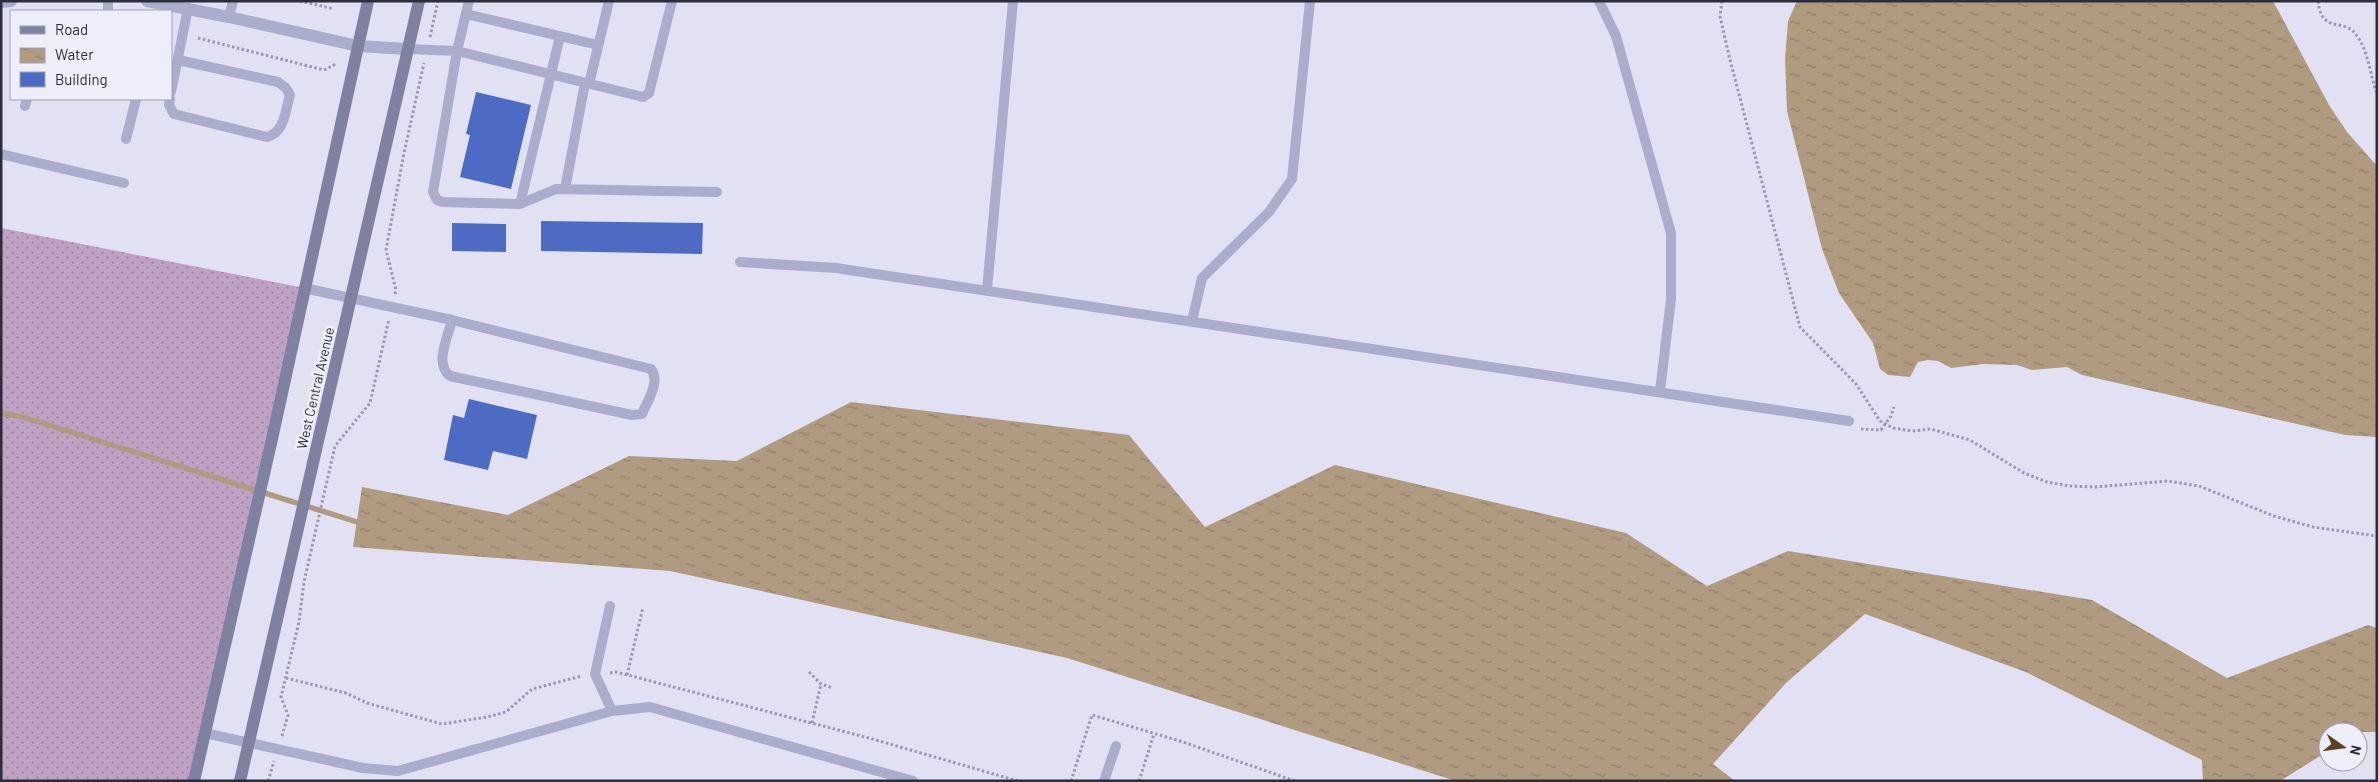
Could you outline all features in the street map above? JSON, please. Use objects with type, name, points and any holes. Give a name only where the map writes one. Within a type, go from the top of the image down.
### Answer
[{"type":"main road","points":[[194,781],[272,439],[368,1]]},
{"type":"main road","name":"West Central Avenue","points":[[240,781],[419,1]]},
{"type":"street","points":[[1,2],[11,1]]},
{"type":"street","points":[[147,1],[188,8],[358,46],[408,49]]},
{"type":"lane","points":[[229,17],[232,1]]},
{"type":"lane","points":[[469,1],[457,51],[434,196],[442,202],[520,204],[556,189],[717,192]]},
{"type":"lane","points":[[565,189],[587,83],[609,1]]},
{"type":"lane","points":[[408,49],[457,51],[643,97],[647,96],[672,1]]},
{"type":"lane","points":[[987,290],[1014,1]]},
{"type":"lane","points":[[1192,321],[1202,278],[1269,212],[1292,180],[1310,1]]},
{"type":"lane","points":[[1600,1],[1616,36],[1672,233],[1671,299],[1660,391]]},
{"type":"lane","points":[[172,87],[188,8]]},
{"type":"lane","points":[[466,14],[598,44]]},
{"type":"lane","points":[[520,204],[560,36]]},
{"type":"lane","points":[[170,100],[168,105],[174,114],[267,137],[274,135],[281,128],[290,95],[286,88],[278,82],[178,60]]},
{"type":"lane","points":[[126,139],[136,100]]},
{"type":"lane","points":[[1,154],[124,183]]},
{"type":"lane","points":[[740,262],[836,268],[987,290],[1660,391],[1852,425]]},
{"type":"lane","points":[[304,288],[452,320],[651,369],[655,377],[651,393],[642,414],[632,415],[450,376],[444,371],[441,362],[452,320]]},
{"type":"lane","points":[[610,606],[595,674],[612,711]]},
{"type":"lane","points":[[204,732],[363,768],[398,772],[612,711],[650,707],[913,781]]},
{"type":"lane","points":[[1104,781],[1116,746]]},
{"type":"path","points":[[300,1],[334,9]]},
{"type":"path","points":[[268,781],[288,715],[282,697],[299,622],[304,582],[335,446],[370,403],[396,290],[386,250],[404,153],[438,1]]},
{"type":"path","points":[[1722,1],[1720,16],[1800,327],[1843,370],[1868,401],[1876,416],[1885,424],[1892,428],[1912,431],[1931,429],[1970,440],[2024,473],[2046,482],[2069,486],[2094,487],[2124,483],[2176,482],[2199,486],[2282,518],[2313,527],[2377,536]]},
{"type":"path","points":[[2318,1],[2321,16],[2328,24],[2346,28],[2356,34],[2367,56],[2377,94]]},
{"type":"path","points":[[198,38],[324,70],[336,64]]},
{"type":"path","points":[[1852,425],[1881,430],[1894,407]]},
{"type":"path","points":[[626,675],[642,607]]},
{"type":"path","points":[[809,672],[821,684],[833,688]]},
{"type":"path","points":[[812,724],[821,684]]},
{"type":"path","points":[[1071,781],[1092,715],[1295,781]]},
{"type":"path","points":[[1139,781],[1154,734]]},
{"type":"shaded area","points":[[1,228],[304,288],[194,781],[1,781]]},
{"type":"water","points":[[1797,1],[2273,1],[2329,105],[2347,132],[2377,166],[2377,437],[2345,435],[2082,375],[2067,367],[2032,370],[2017,365],[1983,364],[1951,368],[1938,361],[1928,360],[1918,362],[1910,377],[1888,375],[1880,369],[1873,343],[1839,293],[1822,249],[1787,111],[1785,59],[1788,21]]},
{"type":"water","points":[[851,402],[1129,435],[1205,527],[1335,465],[1626,533],[1707,586],[1788,551],[2092,600],[2227,678],[2368,625],[2377,628],[2377,732],[2368,732],[2368,722],[2318,722],[2318,757],[2280,781],[2203,781],[2202,760],[2026,672],[1865,614],[1786,683],[1713,764],[1735,781],[1456,781],[1067,658],[670,571],[353,547],[362,487],[508,515],[629,456],[737,461]]},
{"type":"building","points":[[476,92],[531,105],[511,189],[460,177],[470,135],[466,134]]},
{"type":"building","points":[[541,221],[703,223],[702,254],[541,251]]},
{"type":"building","points":[[452,223],[506,224],[506,252],[452,251]]},
{"type":"building","points":[[469,399],[537,415],[527,459],[493,451],[488,470],[444,460],[453,415],[464,418]]},
{"type":"waterway","points":[[1,413],[23,417],[357,522]]}]
